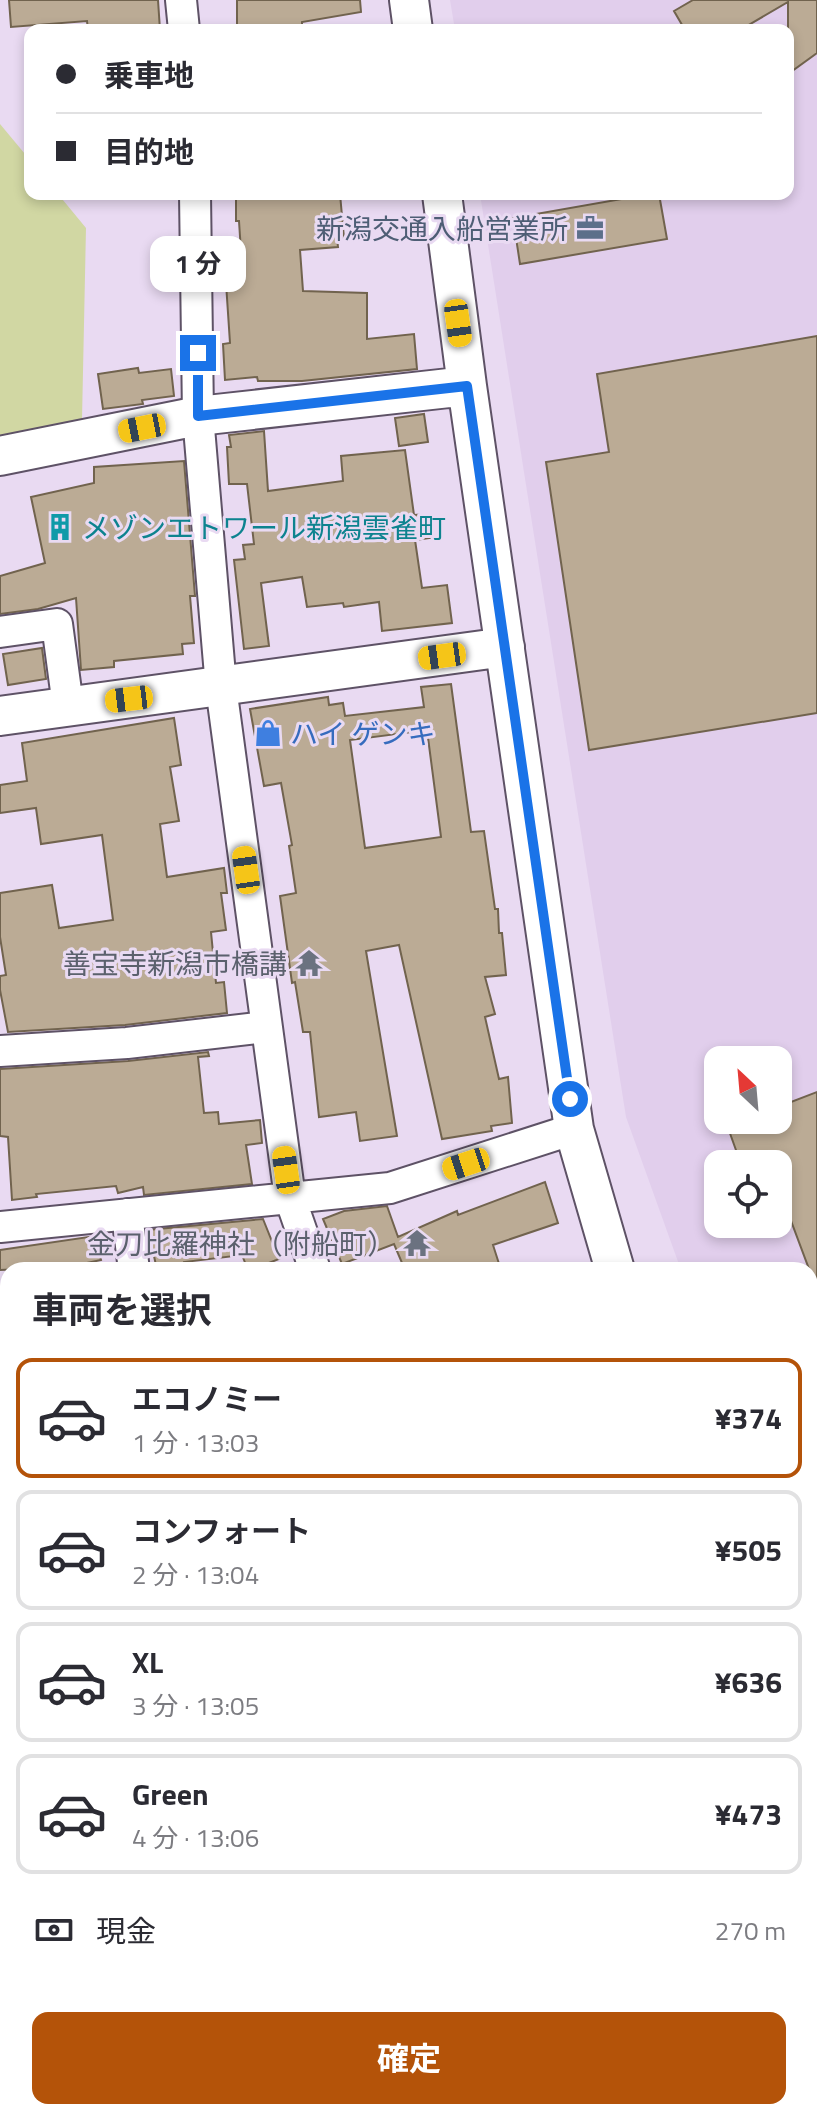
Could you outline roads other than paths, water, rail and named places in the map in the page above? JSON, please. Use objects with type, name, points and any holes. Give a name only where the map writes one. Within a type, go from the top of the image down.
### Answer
[{"type":"street","points":[[181,0],[183,24]]},
{"type":"street","points":[[409,0],[412,24]]},
{"type":"street","points":[[195,200],[198,416],[221,687],[290,1198],[312,1262]]},
{"type":"street","points":[[443,200],[574,1129],[613,1262]]},
{"type":"street","points":[[0,456],[198,416],[467,386]]},
{"type":"street","points":[[0,632],[57,624],[68,706]]},
{"type":"street","points":[[0,716],[505,647]]},
{"type":"street","points":[[0,1051],[143,1042],[266,1027]]},
{"type":"street","points":[[0,1227],[390,1188],[574,1129]]},
{"type":"street","points":[[127,1214],[133,1262]]},
{"type":"place","name":"新潟交通入船営業所","points":[[590,228]]},
{"type":"place","name":"メゾンエトワール新潟雲雀町","points":[[60,527]]},
{"type":"place","name":"ハイ ゲンキ","points":[[268,733]]},
{"type":"place","name":"善宝寺新潟市橋講","points":[[309,963]]},
{"type":"place","name":"金刀比羅神社（附船町）","points":[[417,1243]]}]
